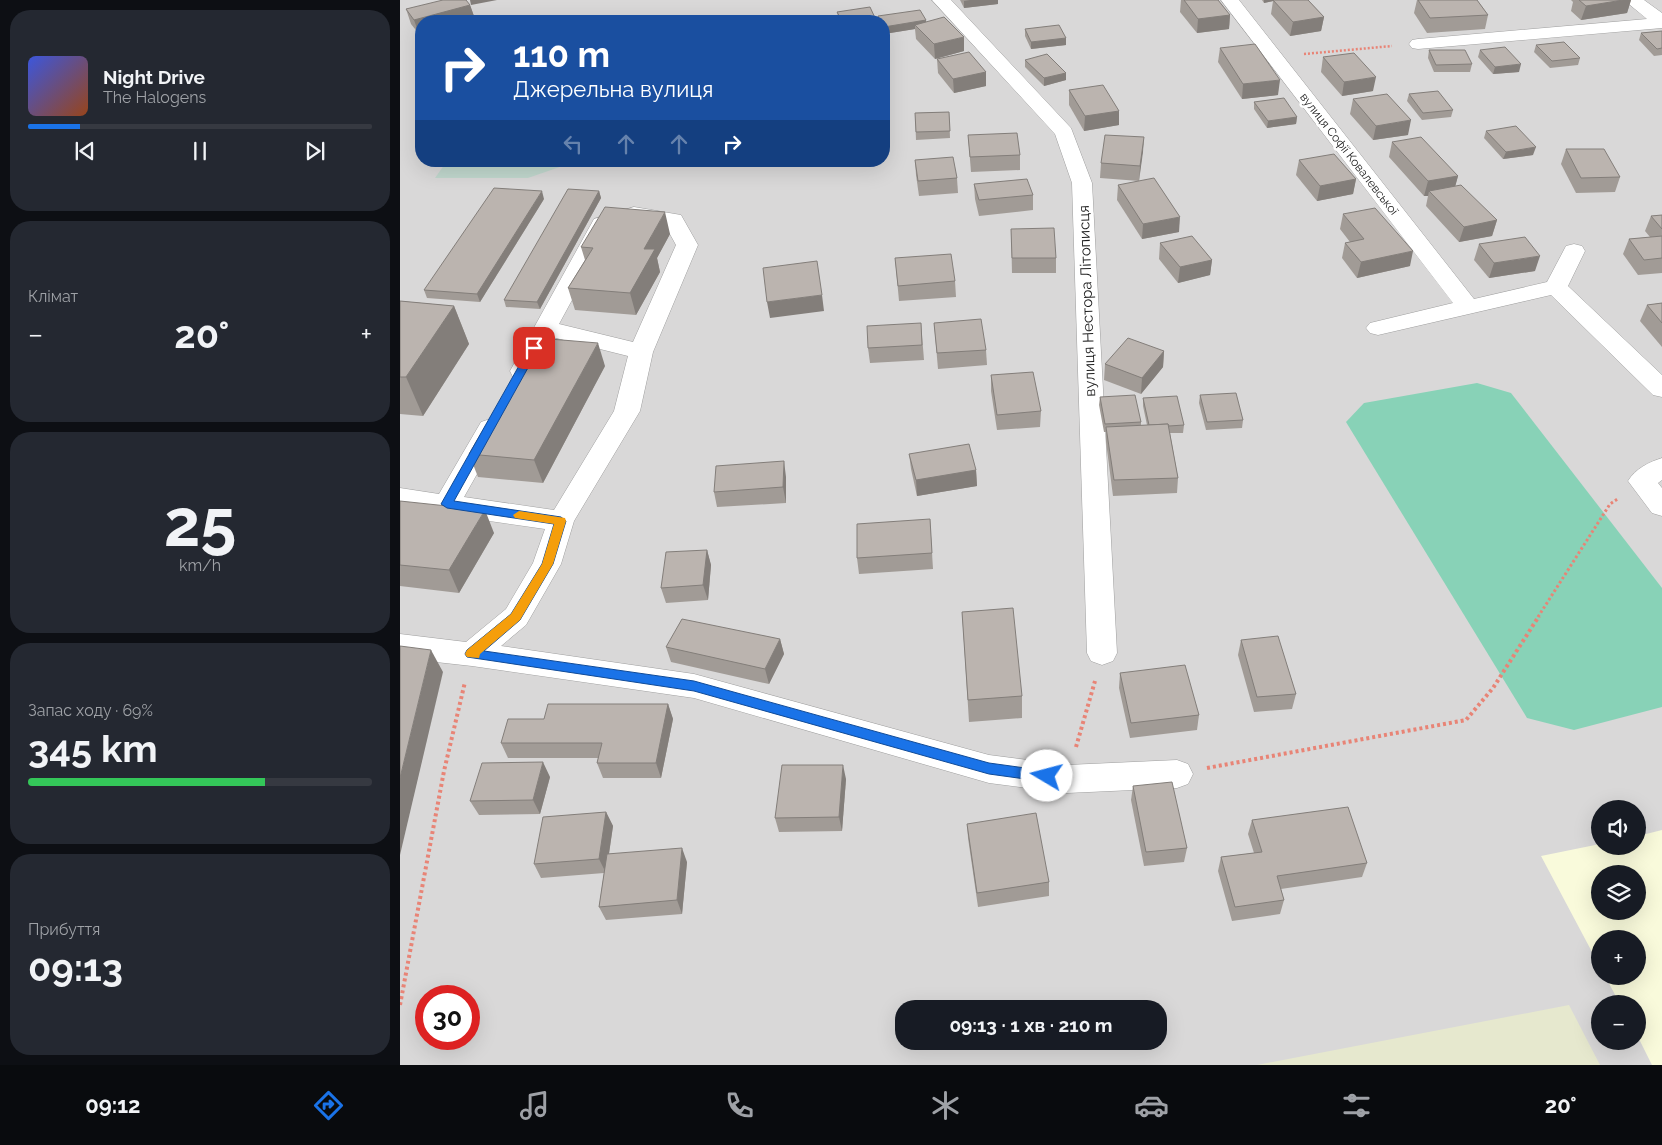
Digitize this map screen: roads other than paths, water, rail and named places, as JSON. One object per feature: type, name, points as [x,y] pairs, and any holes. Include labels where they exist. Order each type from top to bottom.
[{"type":"street","name":"вулиця Нестора Літописця","points":[[941,0],[1064,132],[1082,183],[1102,654]]},
{"type":"street","name":"вулиця Софії Ковалевської","points":[[1230,0],[1468,307]]},
{"type":"street","points":[[1632,0],[1662,22]]},
{"type":"street","points":[[1418,44],[1662,22]]},
{"type":"street","points":[[447,504],[602,224],[634,213],[674,220],[687,245],[641,352],[627,411],[561,521],[548,564],[516,617],[472,654]]},
{"type":"street","points":[[1556,287],[1574,251]]},
{"type":"street","points":[[1378,328],[1556,287]]},
{"type":"street","points":[[1556,287],[1662,389]]},
{"type":"street","points":[[546,328],[641,352]]},
{"type":"street","points":[[1652,474],[1662,506]]},
{"type":"street","points":[[400,498],[561,521]]},
{"type":"street","points":[[400,646],[472,654],[694,686],[989,769],[1067,779],[1177,774]]}]
